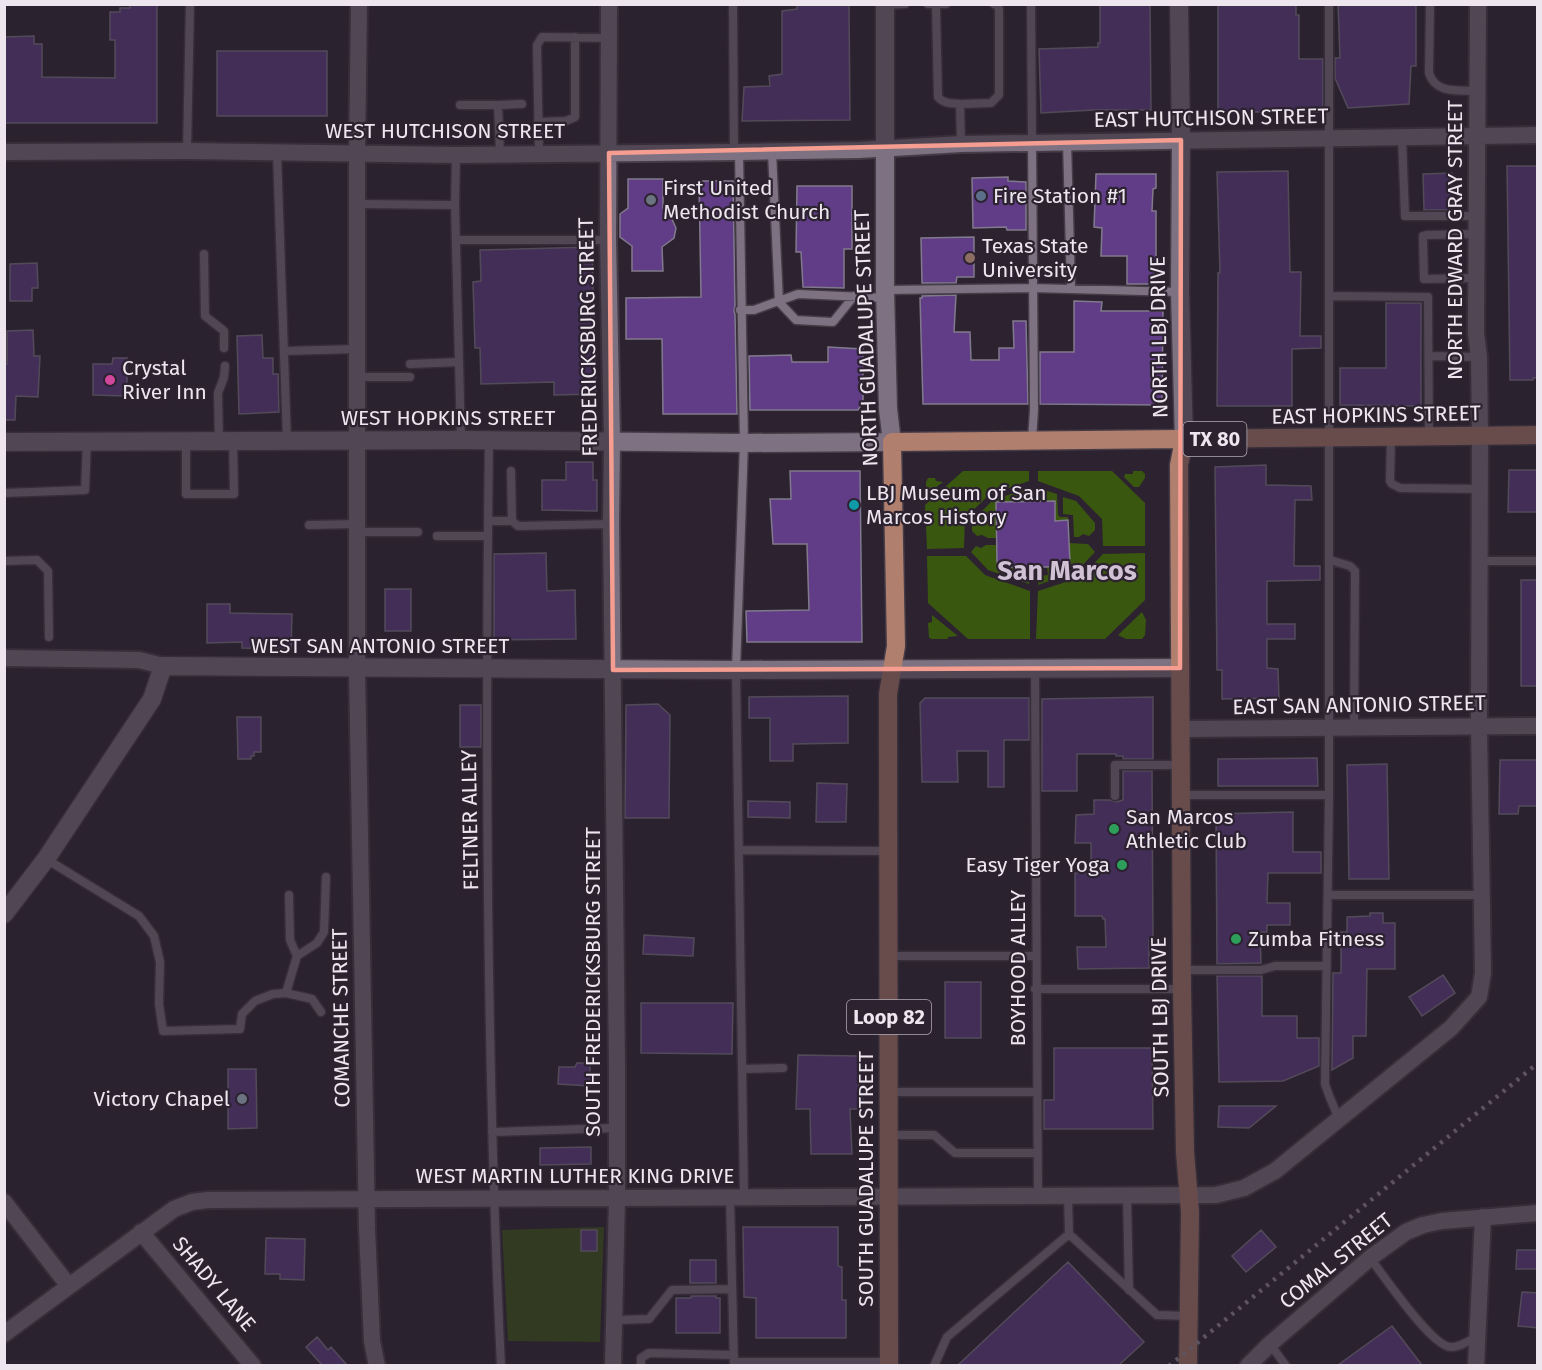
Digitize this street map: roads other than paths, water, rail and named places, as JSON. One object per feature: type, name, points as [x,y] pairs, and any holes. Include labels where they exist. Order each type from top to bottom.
[{"type":"main road","name":"NORTH LBJ DRIVE","points":[[1179,4],[1180,292],[1184,440],[1179,465],[1180,668]]},
{"type":"main road","name":"NORTH GUADALUPE STREET","points":[[885,5],[885,294],[888,409],[892,442],[896,646],[892,670]]},
{"type":"main road","name":"EAST HOPKINS STREET","points":[[892,442],[1538,435]]},
{"type":"main road","name":"WEST HOPKINS STREET","points":[[4,442],[612,440],[744,443],[892,442]]},
{"type":"main road","points":[[4,914],[46,859],[152,699],[163,666]]},
{"type":"main road","name":"WEST SAN ANTONIO STREET","points":[[163,666],[357,669],[892,670]]},
{"type":"main road","points":[[892,670],[1180,668]]},
{"type":"main road","name":"SOUTH LBJ DRIVE","points":[[1180,668],[1182,989],[1185,1152],[1189,1196],[1188,1365]]},
{"type":"main road","name":"SOUTH GUADALUPE STREET","points":[[889,1364],[888,694],[892,670]]},
{"type":"street","name":"COMANCHE STREET","points":[[359,4],[357,669],[366,1199],[372,1341],[377,1365]]},
{"type":"street","name":"FREDERICKSBURG STREET","points":[[609,4],[608,240],[613,670]]},
{"type":"street","name":"NORTH EDWARD GRAY STREET","points":[[1340,1119],[1451,1028],[1479,998],[1483,973],[1479,726],[1480,435],[1479,357],[1476,333],[1478,4]]},
{"type":"street","name":"EAST HUTCHISON STREET","points":[[885,148],[962,144],[1538,135]]},
{"type":"street","name":"WEST HUTCHISON STREET","points":[[4,152],[187,151],[456,155],[772,152],[885,148]]},
{"type":"street","points":[[4,658],[139,660],[163,666]]},
{"type":"street","name":"SOUTH FREDERICKSBURG STREET","points":[[613,670],[617,1044],[616,1320],[613,1365]]},
{"type":"street","name":"EAST SAN ANTONIO STREET","points":[[1181,729],[1538,726]]},
{"type":"street","name":"WEST MARTIN LUTHER KING DRIVE","points":[[4,1334],[141,1232],[174,1209],[192,1202],[494,1198],[1216,1195],[1244,1188],[1275,1171],[1340,1119]]},
{"type":"street","points":[[4,1202],[68,1285]]},
{"type":"street","name":"COMAL STREET","points":[[1248,1365],[1370,1258],[1406,1232],[1442,1221],[1538,1213]]},
{"type":"street","points":[[1476,1365],[1483,1217]]},
{"type":"street","name":"SHADY LANE","points":[[141,1232],[253,1365]]},
{"type":"lane","points":[[187,151],[190,4]]},
{"type":"lane","points":[[733,4],[744,443],[736,670],[742,1069],[732,1289],[734,1360]]},
{"type":"lane","points":[[885,5],[905,4]]},
{"type":"lane","points":[[928,4],[946,4]]},
{"type":"lane","points":[[936,5],[938,97],[948,103],[960,104],[991,103],[999,95],[999,10],[998,6],[993,4]]},
{"type":"lane","points":[[1031,4],[1034,410],[1032,439]]},
{"type":"lane","points":[[1329,4],[1330,560],[1325,1084],[1329,1098],[1340,1119]]},
{"type":"lane","points":[[1430,4],[1429,73],[1431,80],[1442,89],[1476,91]]},
{"type":"lane","points":[[539,153],[537,45],[542,37],[610,38]]},
{"type":"lane","points":[[538,122],[566,121],[574,117],[575,37]]},
{"type":"lane","points":[[460,105],[522,104]]},
{"type":"lane","points":[[960,104],[962,144]]},
{"type":"lane","points":[[498,105],[500,154]]},
{"type":"lane","points":[[1402,137],[1405,216],[1476,216]]},
{"type":"lane","points":[[1067,142],[1071,288]]},
{"type":"lane","points":[[772,152],[779,302],[796,320],[833,322],[854,296]]},
{"type":"lane","points":[[276,153],[287,440]]},
{"type":"lane","points":[[456,155],[460,440]]},
{"type":"lane","points":[[357,204],[455,205]]},
{"type":"lane","points":[[1476,234],[1427,235],[1422,239],[1424,279],[1476,278]]},
{"type":"lane","points":[[457,240],[608,240]]},
{"type":"lane","points":[[204,254],[205,316],[224,331],[224,348]]},
{"type":"lane","points":[[740,310],[754,310],[798,294],[854,296],[1032,288],[1180,292]]},
{"type":"lane","points":[[1330,296],[1428,297],[1429,437]]},
{"type":"lane","points":[[284,351],[357,349]]},
{"type":"lane","points":[[1429,356],[1479,357]]},
{"type":"lane","points":[[410,364],[459,362]]},
{"type":"lane","points":[[186,441],[186,494],[234,494],[218,393],[225,366]]},
{"type":"lane","points":[[357,376],[410,377]]},
{"type":"lane","points":[[1391,438],[1390,481],[1395,486],[1400,488],[1480,489]]},
{"type":"lane","name":"FELTNER ALLEY","points":[[489,440],[486,669],[492,1132],[501,1365]]},
{"type":"lane","points":[[4,493],[85,490],[87,441]]},
{"type":"lane","points":[[512,471],[512,521]]},
{"type":"lane","points":[[488,521],[512,521],[518,526],[611,524]]},
{"type":"lane","points":[[309,525],[418,532]]},
{"type":"lane","points":[[437,536],[488,536]]},
{"type":"lane","points":[[1330,560],[1350,566],[1354,571],[1354,728]]},
{"type":"lane","points":[[4,561],[37,561],[48,571],[49,637]]},
{"type":"lane","points":[[1480,561],[1538,561]]},
{"type":"lane","name":"BOYHOOD ALLEY","points":[[1035,669],[1035,989],[1038,1195]]},
{"type":"lane","points":[[1115,796],[1115,765],[1181,765]]},
{"type":"lane","points":[[1181,795],[1329,795]]},
{"type":"lane","points":[[739,850],[889,851]]},
{"type":"lane","points":[[46,859],[139,916],[154,936],[160,962],[159,1004],[163,1031],[240,1029],[242,1014],[255,1001],[273,994],[286,993],[312,999],[321,1012]]},
{"type":"lane","points":[[297,956],[317,943],[324,932],[326,877]]},
{"type":"lane","points":[[286,993],[297,956],[290,940],[289,895]]},
{"type":"lane","points":[[1328,895],[1481,895]]},
{"type":"lane","points":[[888,956],[1035,956]]},
{"type":"lane","points":[[1182,970],[1261,970],[1275,966],[1326,966]]},
{"type":"lane","points":[[1035,989],[1182,989]]},
{"type":"lane","points":[[742,1069],[783,1068]]},
{"type":"lane","points":[[889,1092],[1036,1092]]},
{"type":"lane","points":[[492,1132],[616,1128]]},
{"type":"lane","points":[[889,1135],[934,1135],[955,1153],[1036,1153]]},
{"type":"lane","points":[[1068,1196],[1069,1234],[1157,1315],[1188,1316]]},
{"type":"lane","points":[[1127,1196],[1129,1290]]},
{"type":"lane","points":[[933,1365],[947,1337],[1069,1234]]},
{"type":"lane","points":[[1370,1258],[1429,1334],[1442,1345],[1453,1348],[1478,1337]]},
{"type":"lane","points":[[616,1320],[649,1319],[672,1290],[732,1289]]},
{"type":"lane","points":[[1270,1344],[1286,1365]]},
{"type":"lane","points":[[641,1365],[641,1359],[649,1353],[734,1360],[889,1364]]},
{"type":"railway","points":[[1169,1366],[1538,1063]]},
{"type":"place","name":"Fire Station #1","points":[[981,196]]},
{"type":"place","name":"First United Methodist Church","points":[[651,200]]},
{"type":"place","name":"Texas State University","points":[[970,258]]},
{"type":"place","name":"Crystal River Inn","points":[[110,380]]},
{"type":"place","name":"LBJ Museum of San Marcos History","points":[[854,505]]},
{"type":"place","name":"San Marcos Athletic Club","points":[[1114,829]]},
{"type":"place","name":"Easy Tiger Yoga","points":[[1122,865]]},
{"type":"place","name":"Zumba Fitness","points":[[1236,939]]},
{"type":"place","name":"Victory Chapel","points":[[242,1099]]},
{"type":"district","name":"San Marcos","points":[[1067,571]]}]
